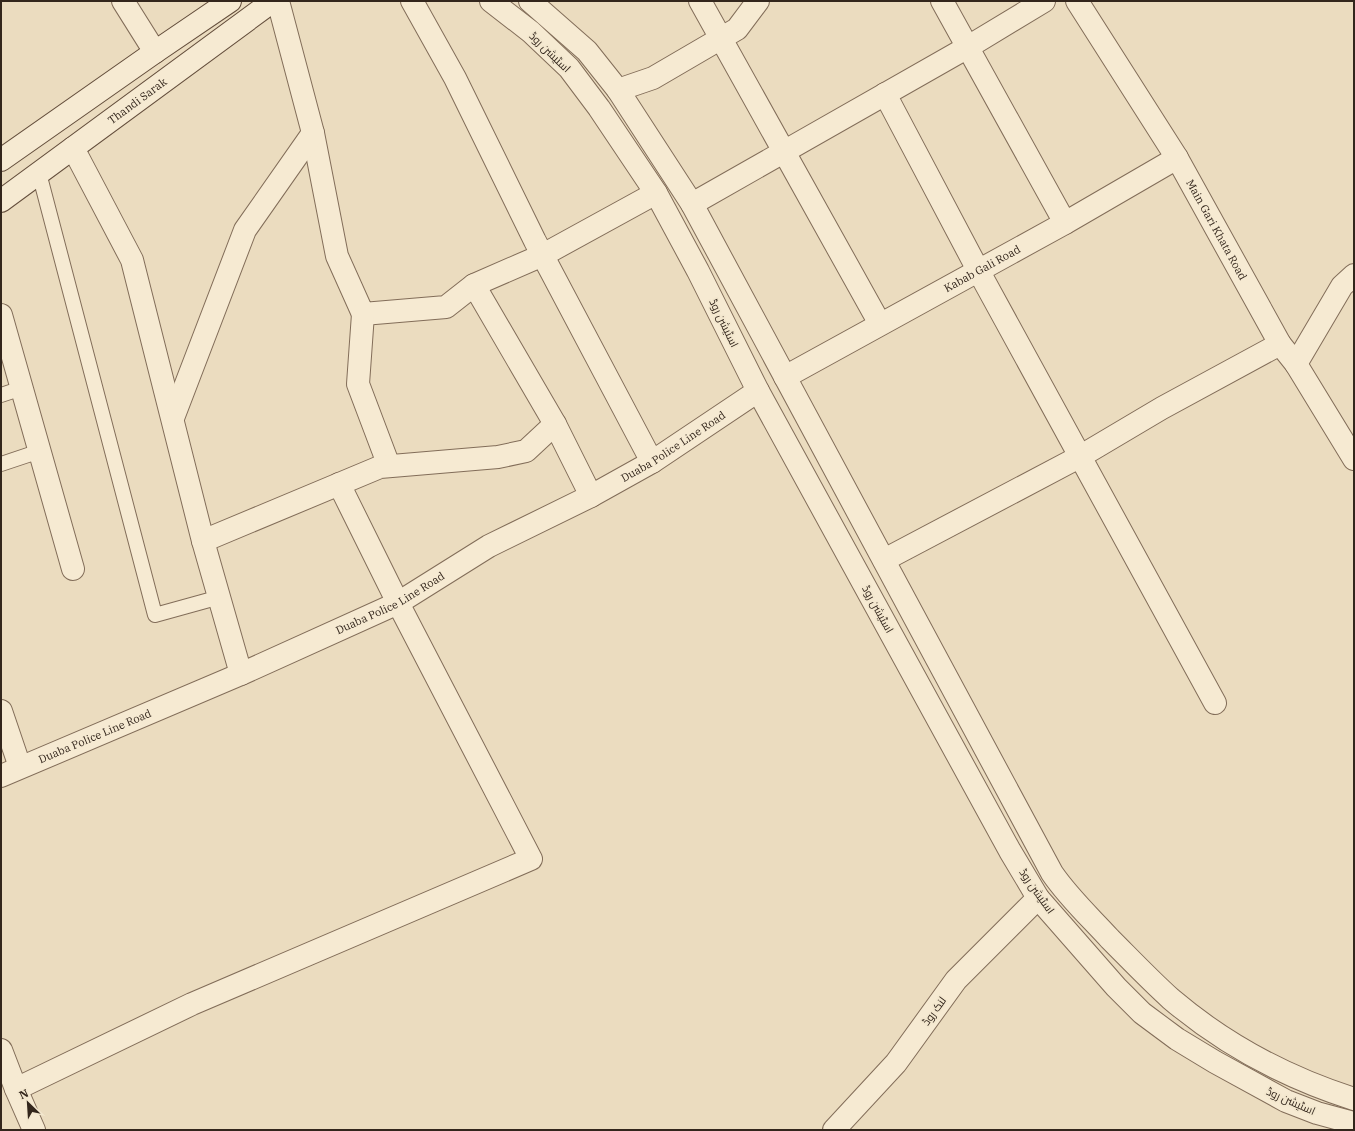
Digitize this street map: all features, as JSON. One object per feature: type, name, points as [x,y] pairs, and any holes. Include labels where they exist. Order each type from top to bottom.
[{"type":"street","points":[[123,1],[155,52]]},
{"type":"street","points":[[1,160],[230,1]]},
{"type":"street","name":"Thandi Sarak","points":[[1,201],[273,1]]},
{"type":"street","points":[[278,1],[313,133],[337,256],[363,314],[358,384],[389,466]]},
{"type":"street","points":[[412,1],[455,78],[543,255],[652,462]]},
{"type":"street","name":"اسٹیشن روڈ","points":[[490,1],[531,32],[569,68],[599,108],[656,193],[698,271],[758,391],[1010,851],[1038,898],[1116,987],[1142,1013],[1156,1024],[1215,1062],[1286,1101],[1317,1113],[1354,1123]]},
{"type":"street","name":"اسٹیشن روڈ","points":[[530,1],[587,51],[618,90],[692,204],[1052,873],[1077,905],[1166,993],[1198,1020],[1285,1072],[1354,1099]]},
{"type":"street","points":[[700,1],[880,324]]},
{"type":"street","points":[[618,90],[653,78],[737,29],[758,1]]},
{"type":"street","points":[[942,1],[1065,223]]},
{"type":"street","points":[[692,204],[968,47],[1044,1]]},
{"type":"street","name":"Main Gari Khata Road","points":[[1077,1],[1177,158],[1280,344],[1296,364],[1354,459]]},
{"type":"street","points":[[885,94],[978,270],[1215,703]]},
{"type":"street","points":[[173,418],[245,230],[313,133]]},
{"type":"street","points":[[73,148],[132,260],[203,541],[241,674]]},
{"type":"street","name":"Kabab Gali Road","points":[[785,377],[1065,223],[1177,158]]},
{"type":"street","points":[[363,314],[446,307],[474,285],[543,255],[656,193]]},
{"type":"street","points":[[1296,364],[1342,286],[1354,275]]},
{"type":"street","points":[[474,285],[555,424],[592,496]]},
{"type":"street","points":[[1,315],[73,569]]},
{"type":"street","points":[[884,560],[1081,456],[1162,408],[1280,344]]},
{"type":"street","name":"Duaba Police Line Road","points":[[1,776],[241,674],[398,603],[489,546],[592,496],[652,462],[758,391]]},
{"type":"street","points":[[203,541],[380,467],[498,457],[526,451],[555,424]]},
{"type":"street","points":[[16,1089],[192,1004],[531,859],[398,603],[340,484]]},
{"type":"street","points":[[1,711],[20,767]]},
{"type":"street","name":"لنک روڈ","points":[[834,1130],[896,1063],[956,980],[1038,898]]},
{"type":"street","points":[[1,1050],[34,1130]]},
{"type":"lane","points":[[39,173],[155,615],[220,597]]},
{"type":"lane","points":[[1,395],[22,388]]},
{"type":"lane","points":[[1,464],[40,451]]}]
